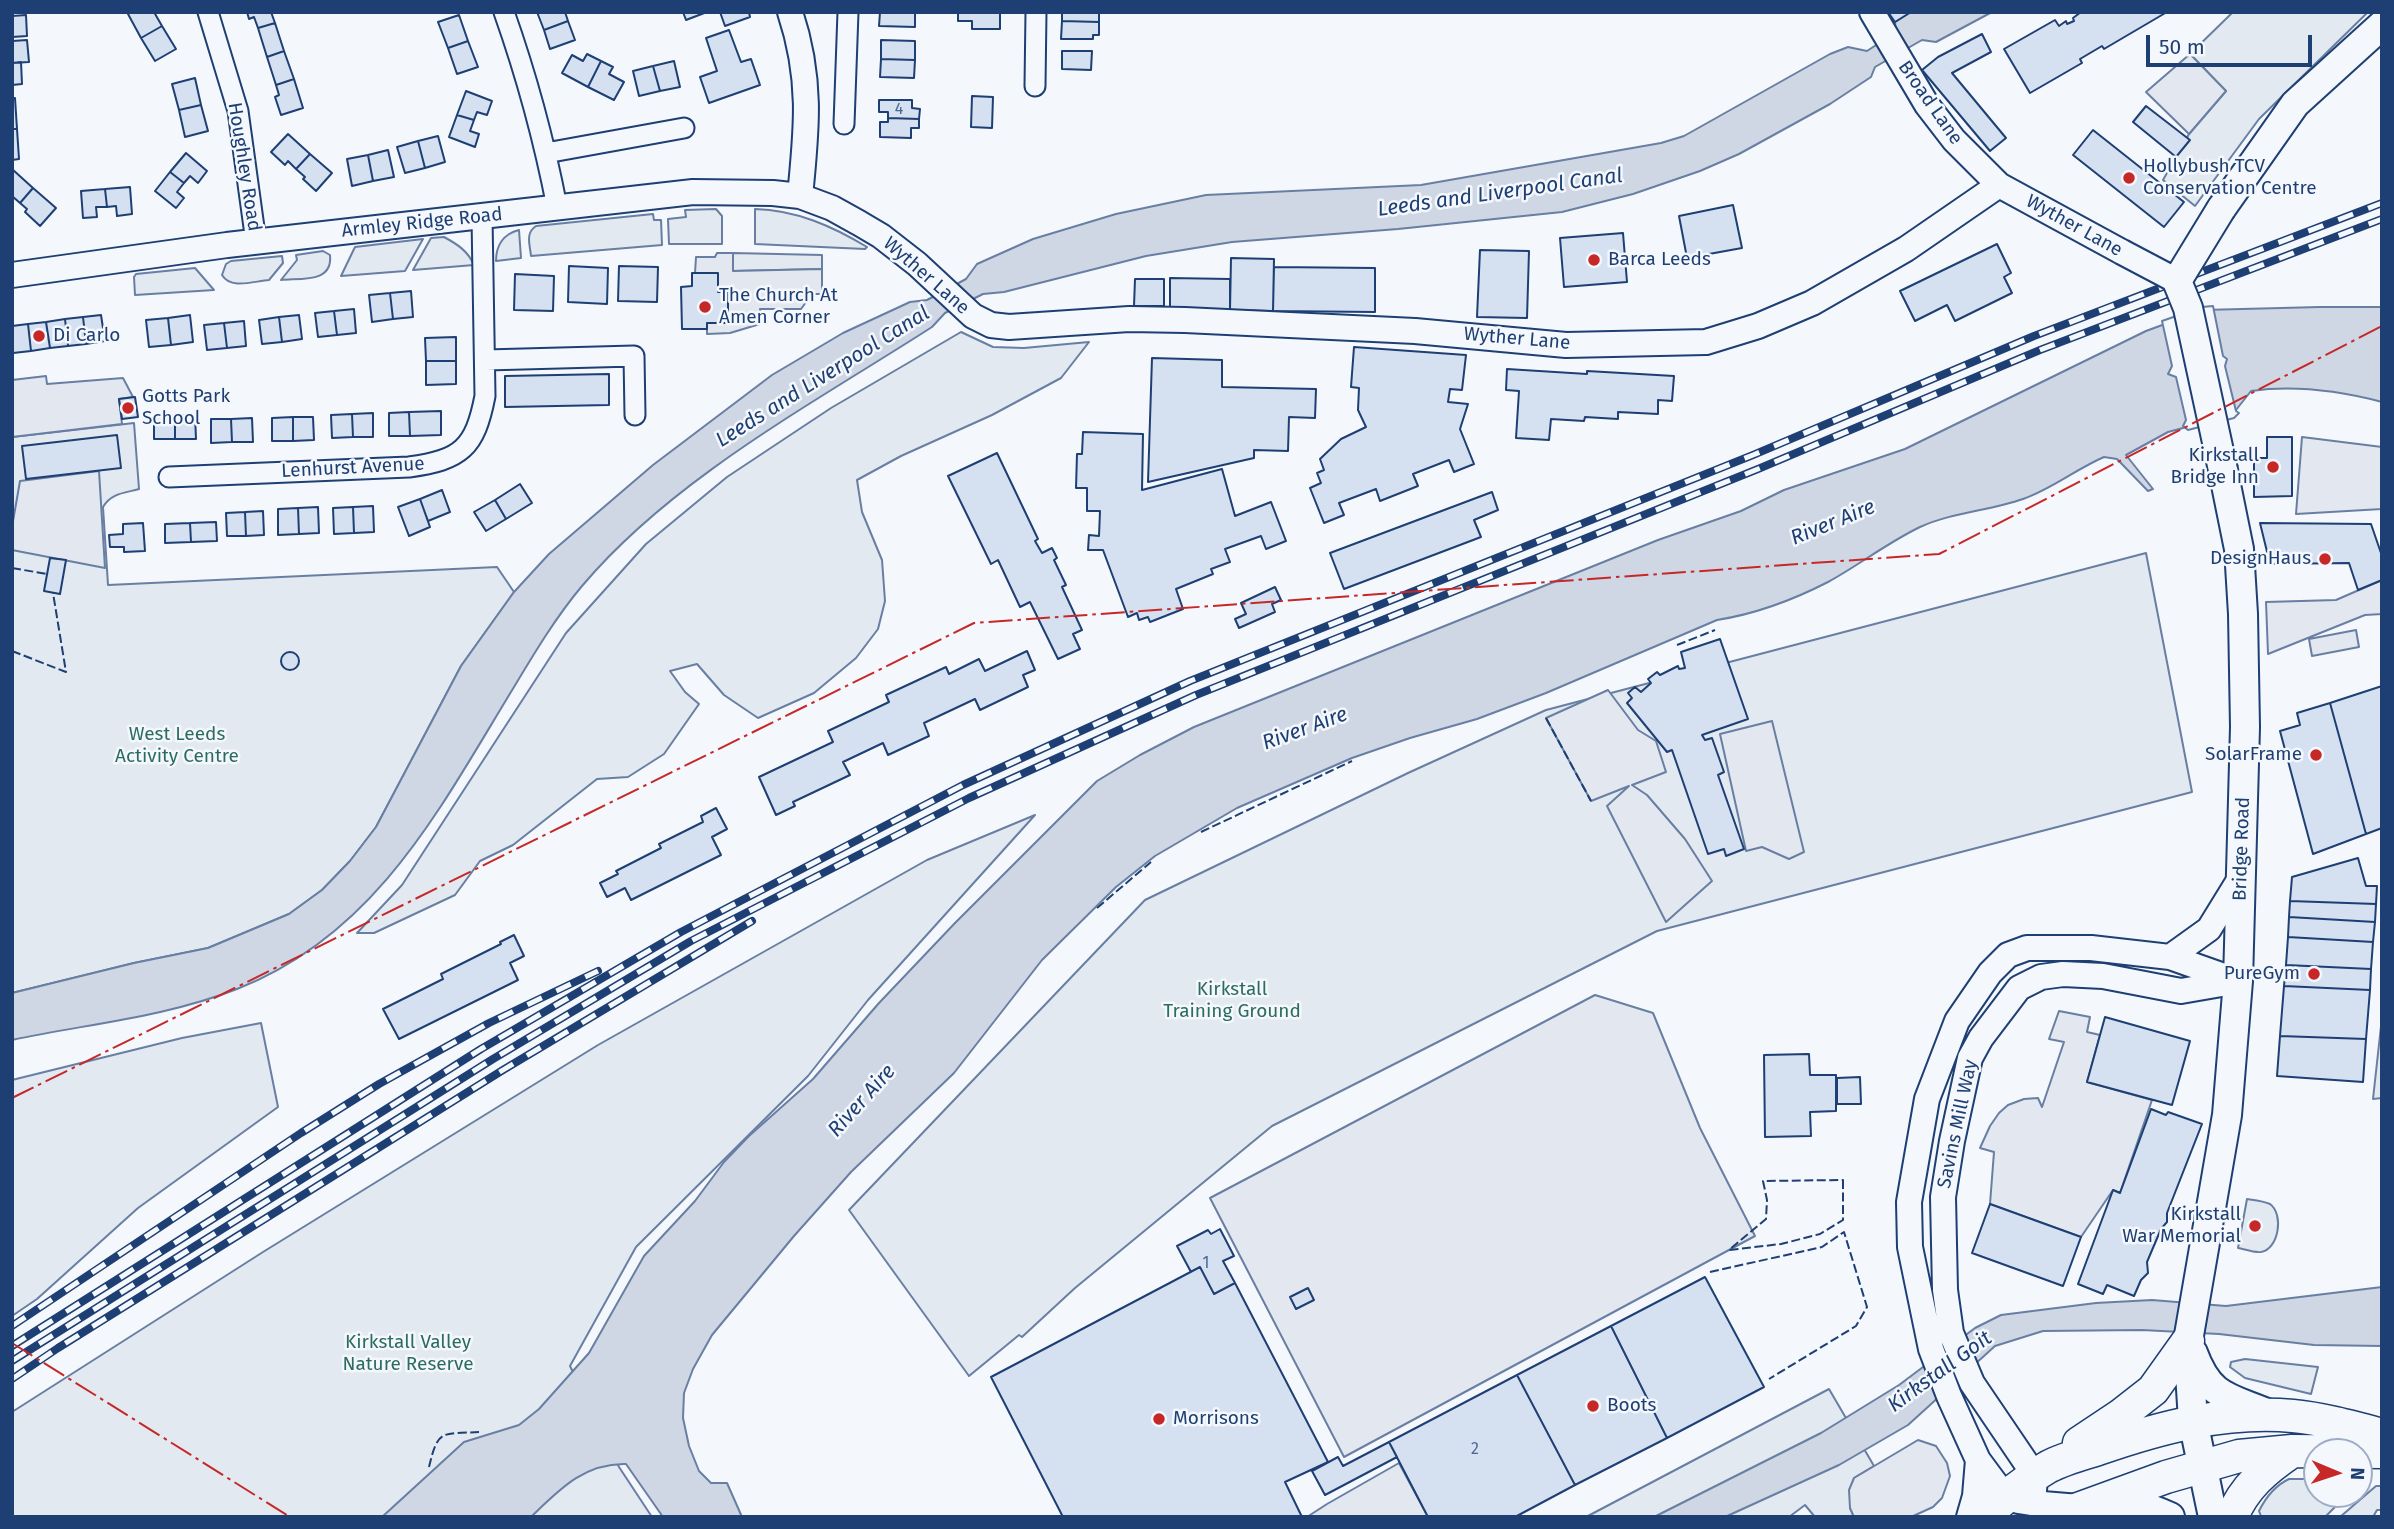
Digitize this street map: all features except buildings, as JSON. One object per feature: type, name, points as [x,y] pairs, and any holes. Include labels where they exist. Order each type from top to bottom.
[{"type":"main road","points":[[2177,281],[2221,209],[2295,104],[2382,25]]},
{"type":"main road","name":"Bridge Road","points":[[2177,281],[2188,308],[2239,549],[2243,614],[2245,727],[2238,981],[2227,1115],[2188,1341],[2186,1422],[2203,1465],[2213,1517]]},
{"type":"main road","points":[[2188,1341],[2199,1368],[2212,1388],[2228,1398],[2272,1416]]},
{"type":"main road","points":[[2040,1494],[2075,1445],[2153,1390],[2188,1341]]},
{"type":"main road","points":[[2040,1494],[2125,1439],[2186,1422],[2272,1416],[2329,1421],[2382,1435]]},
{"type":"main road","points":[[2040,1494],[2239,1457],[2292,1451],[2382,1452]]},
{"type":"main road","points":[[2232,1517],[2243,1494],[2265,1470],[2292,1451]]},
{"type":"main road","points":[[2040,1494],[2121,1502],[2152,1509],[2170,1517]]},
{"type":"street","name":"Houghley Road","points":[[208,12],[238,111],[256,242]]},
{"type":"street","points":[[504,12],[525,71],[557,207]]},
{"type":"street","points":[[790,12],[807,87],[800,196]]},
{"type":"street","points":[[844,124],[848,12]]},
{"type":"street","points":[[1035,86],[1036,12]]},
{"type":"street","name":"Broad Lane","points":[[1874,15],[1907,73],[1954,140],[1999,185]]},
{"type":"street","points":[[546,153],[684,128]]},
{"type":"street","name":"Wyther Lane","points":[[832,208],[881,236],[917,264],[973,316],[991,326],[1009,327],[1129,319],[1185,320],[1415,331],[1566,345],[1706,342],[1758,326],[1812,303],[1906,249],[1999,185],[2177,281]]},
{"type":"street","name":"Armley Ridge Road","points":[[12,275],[256,242],[693,192],[800,196],[832,208]]},
{"type":"street","name":"Lenhurst Avenue","points":[[169,477],[409,467],[438,463],[465,449],[480,425],[485,396],[482,217]]},
{"type":"street","points":[[486,360],[634,356],[635,415]]},
{"type":"street","points":[[2170,957],[2209,929],[2241,877]]},
{"type":"street","name":"Savins Mill Way","points":[[1969,1517],[1975,1496],[1978,1460],[1931,1349],[1910,1247],[1909,1202],[1927,1099],[1957,1021],[1990,973],[2008,955],[2028,947],[2091,948],[2170,957],[2238,981]]},
{"type":"street","name":"Savins Mill Way","points":[[2040,1494],[1972,1383],[1951,1333],[1945,1290],[1942,1197],[1951,1141],[1970,1058],[1981,1038],[2019,988],[2041,977],[2063,974],[2104,976],[2181,990],[2238,981]]},
{"type":"street","points":[[1957,1021],[1981,1038]]},
{"type":"street","points":[[1978,1460],[1998,1487],[2040,1494]]},
{"type":"green space","points":[[2233,12],[2368,12],[2259,119],[2195,206],[2163,180],[2189,134],[2226,91],[2190,54]]},
{"type":"green space","points":[[716,209],[722,216],[722,244],[669,244],[668,219],[686,217],[685,210]]},
{"type":"green space","points":[[755,209],[785,212],[813,220],[867,247],[755,244]]},
{"type":"green space","points":[[653,214],[654,220],[661,220],[662,245],[531,256],[529,236],[536,226]]},
{"type":"green space","points":[[519,230],[521,258],[496,261],[497,250],[502,241]]},
{"type":"green space","points":[[444,237],[462,248],[474,265],[413,270],[431,238]]},
{"type":"green space","points":[[423,239],[405,271],[341,276],[355,247]]},
{"type":"green space","points":[[323,251],[330,255],[330,264],[321,275],[307,279],[281,280],[297,260],[296,255]]},
{"type":"green space","points":[[733,253],[822,255],[822,269],[733,271]]},
{"type":"green space","points":[[282,256],[283,263],[269,280],[237,283],[226,280],[222,275],[226,264],[231,261]]},
{"type":"green space","points":[[195,268],[214,290],[135,295],[136,274]]},
{"type":"green space","points":[[961,332],[993,347],[1024,348],[1089,342],[1061,378],[992,415],[901,456],[857,480],[862,512],[882,560],[885,601],[878,629],[856,658],[814,693],[758,718],[724,695],[697,664],[670,671],[685,692],[699,704],[664,754],[628,777],[597,779],[513,845],[480,861],[455,895],[374,933],[357,933],[402,885],[566,633],[646,544],[727,477],[831,408]]},
{"type":"green space","name":"West Leeds Activity Centre","points":[[134,423],[139,489],[114,496],[103,507],[108,585],[497,567],[514,592],[461,666],[376,827],[350,861],[322,890],[289,914],[208,948],[12,993],[12,437]]},
{"type":"green space","name":"Kirkstall Training Ground","points":[[2146,553],[2192,792],[1657,931],[1272,1126],[1075,1288],[1022,1337],[1019,1335],[969,1376],[849,1210],[1145,900],[1408,773],[1546,710]]},
{"type":"green space","name":"Kirkstall Valley Nature Reserve","points":[[1035,815],[868,1000],[808,1076],[636,1247],[570,1366],[619,1467],[652,1517],[12,1517],[12,1412],[263,1252],[598,1045],[927,860]]},
{"type":"green space","points":[[261,1023],[278,1107],[138,1208],[37,1299],[12,1316],[12,1080],[182,1038]]},
{"type":"green space","points":[[2247,1199],[2270,1204],[2277,1215],[2278,1231],[2272,1245],[2261,1252],[2238,1248]]},
{"type":"green space","points":[[2245,1359],[2318,1367],[2311,1394],[2245,1378],[2230,1367],[2231,1362]]},
{"type":"green space","points":[[1829,1389],[1874,1466],[1854,1478],[1850,1508],[1854,1517],[1815,1517],[1805,1505],[1789,1517],[1586,1517]]},
{"type":"green space","points":[[2289,1479],[2303,1479],[2303,1508],[2334,1508],[2325,1517],[2261,1516],[2259,1511],[2268,1496]]},
{"type":"green space","points":[[2382,1486],[2382,1510],[2377,1510],[2373,1517],[2340,1517],[2350,1508],[2373,1508],[2373,1489]]},
{"type":"shaded area","points":[[2190,54],[2226,91],[2189,134],[2146,92]]},
{"type":"shaded area","points":[[717,253],[733,253],[733,271],[822,269],[822,294],[812,294],[801,309],[760,309],[760,324],[730,333],[707,334],[707,323],[728,323],[728,292],[718,292],[717,273],[695,273],[696,257],[715,257]]},
{"type":"shaded area","points":[[46,376],[47,384],[123,378],[133,397],[119,399],[122,424],[12,437],[12,380]]},
{"type":"shaded area","points":[[2302,437],[2382,447],[2382,509],[2296,514]]},
{"type":"shaded area","points":[[99,471],[105,568],[12,550],[12,527],[20,481]]},
{"type":"shaded area","points":[[2382,580],[2382,614],[2365,615],[2268,654],[2266,602],[2336,600]]},
{"type":"shaded area","points":[[2356,630],[2359,647],[2312,656],[2309,639]]},
{"type":"shaded area","points":[[1608,690],[1638,730],[1656,741],[1666,772],[1632,785],[1647,795],[1685,839],[1712,881],[1666,922],[1607,806],[1629,786],[1591,801],[1546,718]]},
{"type":"shaded area","points":[[1772,721],[1804,852],[1789,859],[1762,847],[1746,851],[1720,734]]},
{"type":"shaded area","points":[[1595,995],[1653,1013],[1700,1128],[1755,1236],[1344,1457],[1210,1198]]},
{"type":"shaded area","points":[[2059,1011],[2090,1017],[2087,1032],[2100,1035],[2087,1082],[2152,1100],[2120,1193],[2113,1190],[2081,1237],[1990,1204],[1994,1152],[1980,1148],[1990,1126],[2008,1105],[2024,1099],[2038,1098],[2042,1107],[2064,1042],[2049,1039]]},
{"type":"shaded area","points":[[2382,1017],[2382,1098],[2373,1099]]},
{"type":"shaded area","points":[[1918,1440],[1936,1446],[1947,1463],[1950,1476],[1942,1498],[1933,1507],[1911,1517],[1854,1517],[1850,1508],[1849,1490],[1854,1478]]},
{"type":"shaded area","points":[[1399,1463],[1428,1517],[1307,1517],[1327,1504]]},
{"type":"water","name":"Leeds and Liverpool Canal","points":[[1911,12],[1992,12],[1936,42],[1922,40],[1875,67],[1871,77],[1830,104],[1739,154],[1700,171],[1633,194],[1562,212],[1232,242],[1146,256],[1004,292],[983,294],[945,313],[932,327],[793,414],[702,477],[618,547],[582,586],[555,622],[459,778],[400,863],[367,901],[329,936],[286,965],[210,999],[154,1013],[12,1040],[12,993],[208,948],[289,914],[322,890],[350,861],[376,827],[461,666],[514,592],[549,554],[653,465],[772,375],[843,333],[910,302],[927,300],[966,279],[977,264],[1033,239],[1116,214],[1206,195],[1421,185],[1661,143],[1684,136],[1830,54],[1848,47],[1867,51],[1896,32],[1895,22]]},
{"type":"water","name":"River Aire","points":[[2382,307],[2382,402],[2317,390],[2251,391],[2232,415],[2168,432],[2126,455],[2153,489],[2148,491],[2117,459],[2104,457],[2023,499],[1945,518],[1920,527],[1828,582],[1788,600],[1717,620],[1546,693],[1477,719],[1352,758],[1237,808],[1155,856],[1116,887],[1042,960],[954,1073],[851,1172],[712,1335],[693,1369],[684,1393],[683,1418],[689,1446],[699,1471],[711,1483],[727,1483],[742,1517],[663,1517],[626,1464],[597,1468],[585,1473],[562,1488],[531,1517],[382,1517],[464,1442],[519,1425],[539,1409],[589,1353],[644,1256],[695,1201],[724,1162],[813,1079],[879,1003],[955,923],[1097,781],[1194,727],[1658,540],[1741,511],[1784,490],[1905,449],[2146,331],[2203,310]]},
{"type":"water","name":"Kirkstall Goit","points":[[2382,1287],[2382,1346],[2314,1345],[2219,1334],[2142,1330],[2043,1331],[1995,1346],[1908,1425],[1839,1465],[1725,1517],[1654,1517],[1821,1433],[1899,1385],[1975,1328],[2001,1315],[2096,1303],[2152,1300],[2226,1306]]},
{"type":"pier","points":[[2213,306],[2223,356],[2227,359],[2225,366],[2236,411],[2239,413],[2234,418],[2188,430],[2183,426],[2186,420],[2176,377],[2168,374],[2172,366],[2162,321],[2202,307]]},
{"type":"railway","points":[[12,1346],[481,1049],[681,932],[963,785],[1190,681],[1753,455],[2034,336],[2382,203]]},
{"type":"railway","points":[[12,1361],[493,1059],[691,941],[969,798],[1196,695],[1758,469],[2040,350],[2382,219]]},
{"type":"railway","points":[[12,1379],[503,1070],[752,921]]},
{"type":"railway","points":[[12,1326],[379,1084],[489,1023],[598,971]]},
{"type":"fence","points":[[12,568],[47,574]]},
{"type":"fence","points":[[12,651],[66,672],[53,593]]},
{"type":"fence","points":[[1677,645],[1715,630]]},
{"type":"fence","points":[[1546,718],[1591,801]]},
{"type":"fence","points":[[1201,832],[1352,761]]},
{"type":"fence","points":[[1097,908],[1151,862]]},
{"type":"fence","points":[[1843,1180],[1843,1220],[1820,1234],[1781,1244],[1729,1250],[1766,1219],[1767,1200],[1763,1181],[1843,1180]]},
{"type":"fence","points":[[1710,1272],[1822,1247],[1844,1232],[1867,1307],[1856,1326],[1769,1379]]},
{"type":"fence","points":[[429,1467],[435,1446],[443,1436],[479,1432]]},
{"type":"power","points":[[12,1098],[974,623],[1939,554],[2382,326]]},
{"type":"power","points":[[12,1343],[290,1517]]},
{"type":"place","name":"Hollybush TCV Conservation Centre","points":[[2129,178]]},
{"type":"place","name":"Barca Leeds","points":[[1594,260]]},
{"type":"place","name":"The Church At Amen Corner","points":[[705,307]]},
{"type":"place","name":"Di Carlo","points":[[39,336]]},
{"type":"place","name":"Gotts Park School","points":[[128,408]]},
{"type":"place","name":"Kirkstall Bridge Inn","points":[[2273,467]]},
{"type":"place","name":"DesignHaus","points":[[2325,559]]},
{"type":"place","name":"SolarFrame","points":[[2316,755]]},
{"type":"place","name":"PureGym","points":[[2314,974]]},
{"type":"place","name":"Kirkstall War Memorial","points":[[2255,1226]]},
{"type":"place","name":"Boots","points":[[1593,1406]]},
{"type":"place","name":"Morrisons","points":[[1159,1419]]}]
